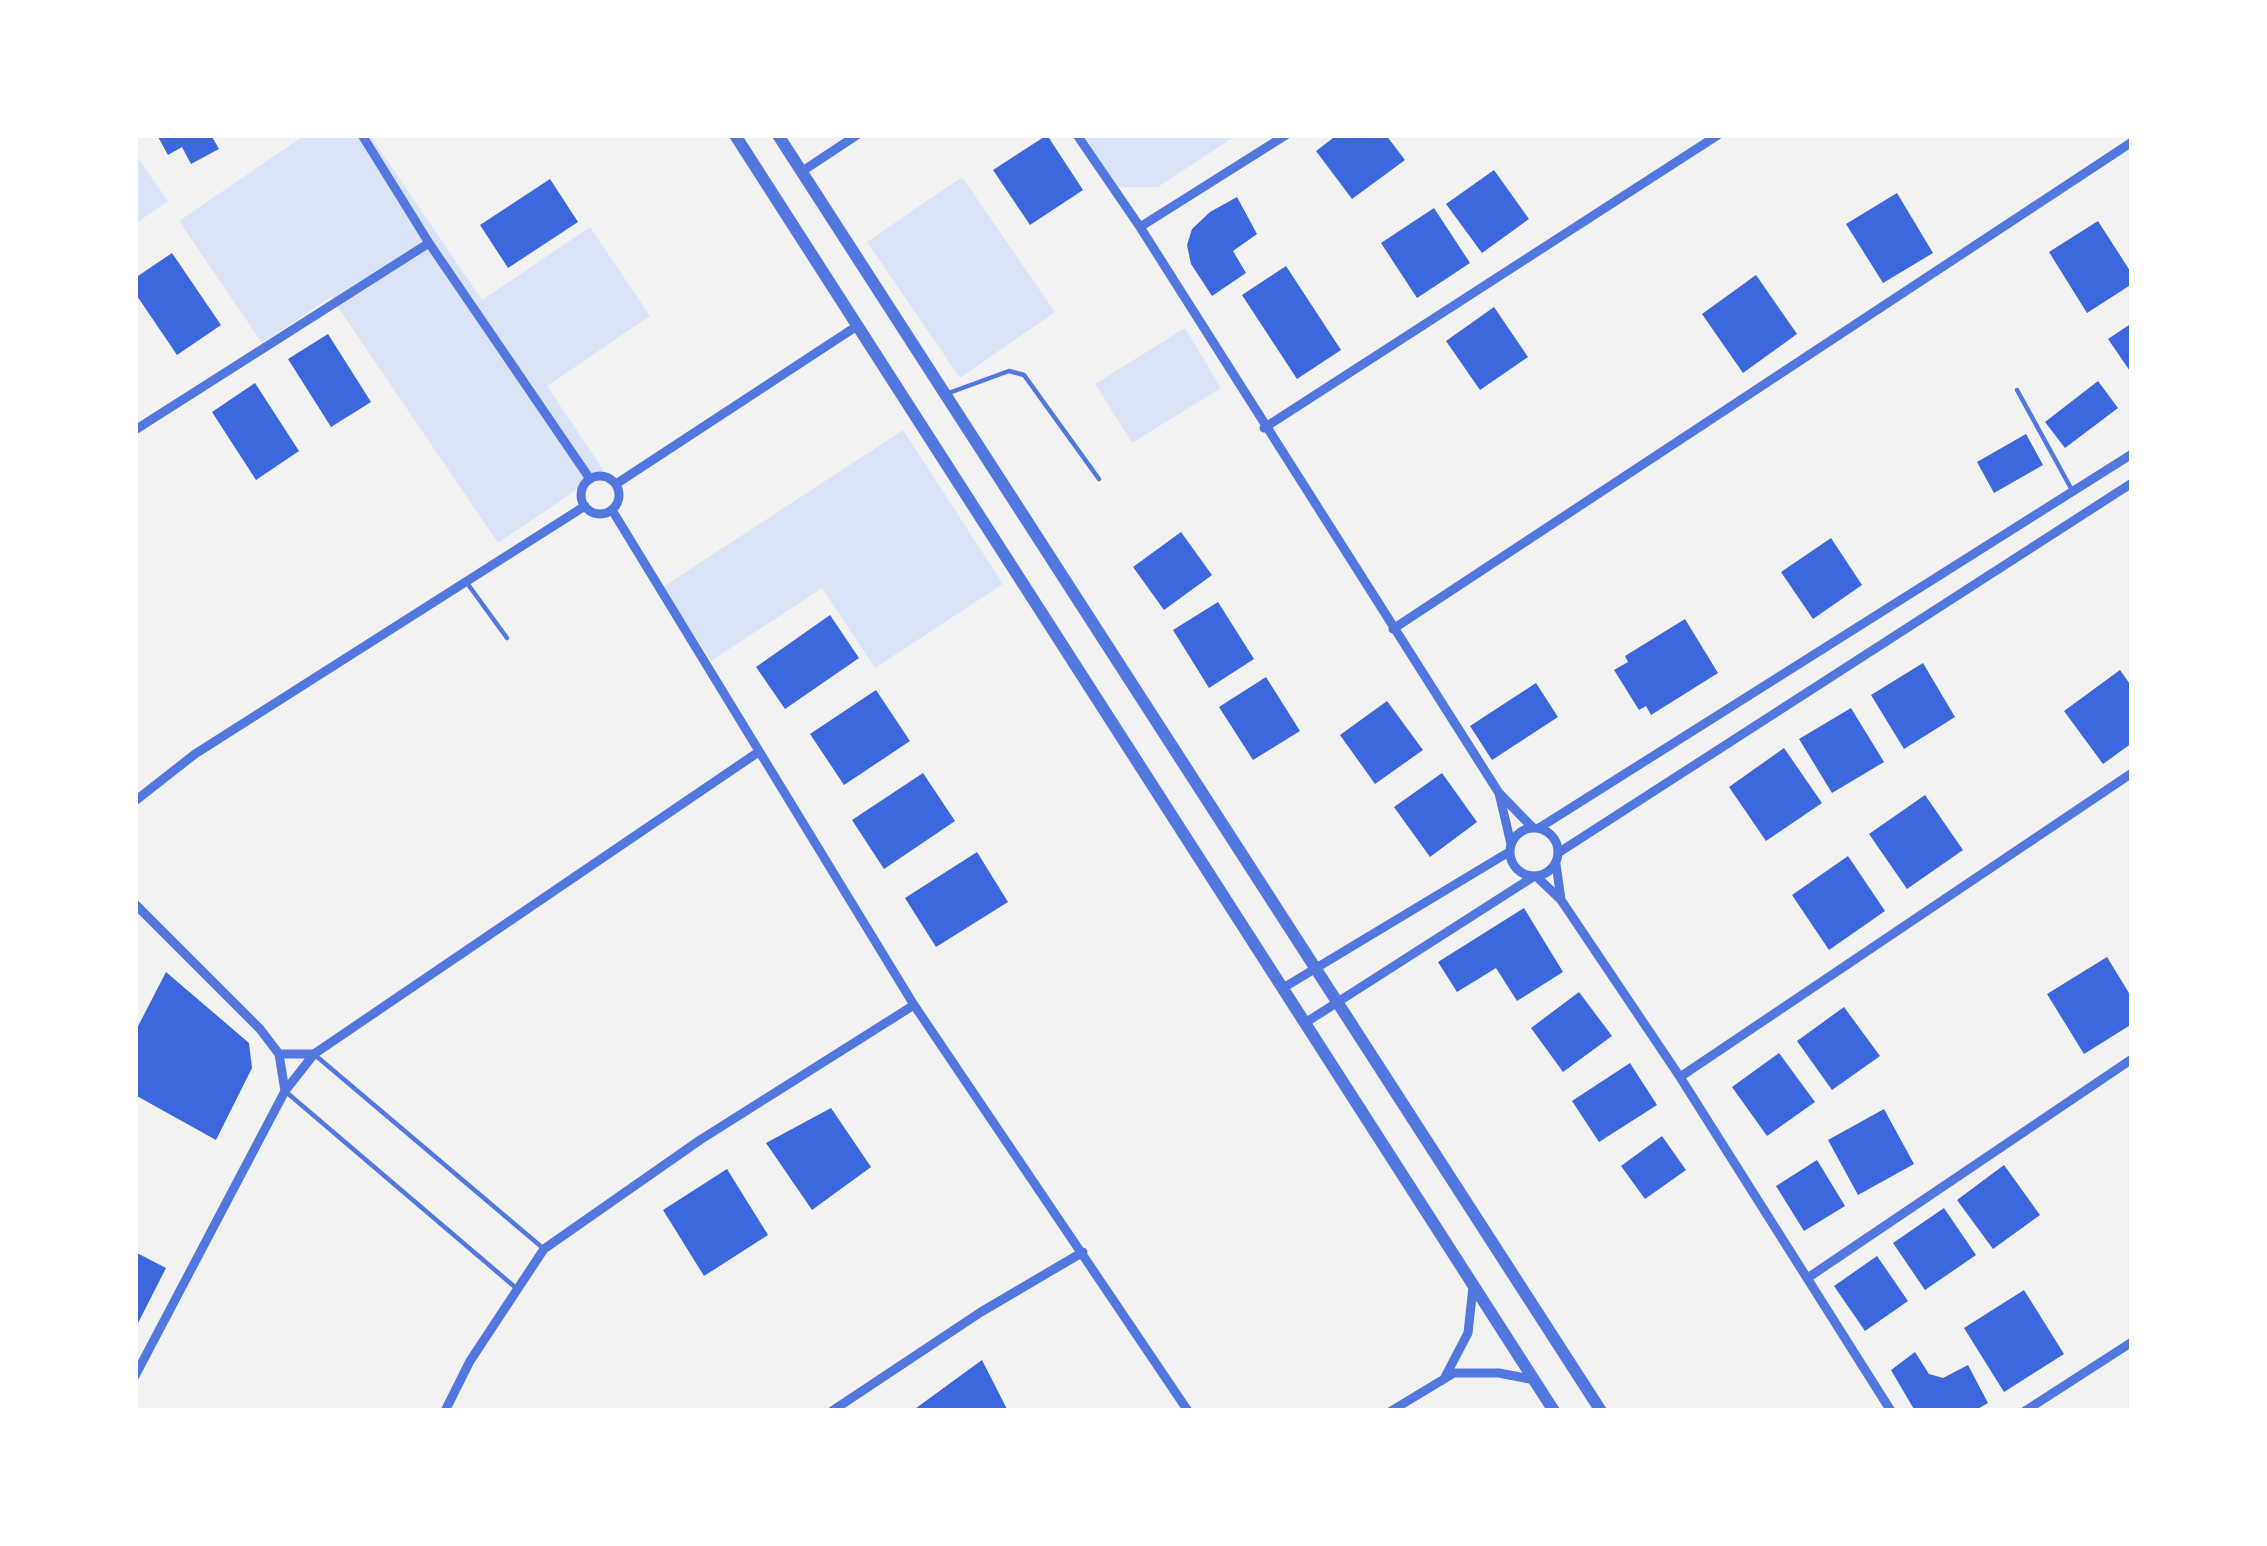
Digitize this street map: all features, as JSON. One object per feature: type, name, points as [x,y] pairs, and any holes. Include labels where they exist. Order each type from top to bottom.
[{"type":"street","points":[[362,135],[590,479]]},
{"type":"street","points":[[735,135],[1555,1411]]},
{"type":"street","points":[[778,135],[1601,1411]]},
{"type":"street","points":[[801,172],[857,135]]},
{"type":"street","points":[[1077,135],[1499,793],[1536,828],[1553,837],[1561,900]]},
{"type":"street","points":[[1140,227],[1286,135]]},
{"type":"street","points":[[1264,428],[1718,135]]},
{"type":"street","points":[[1393,629],[2132,142]]},
{"type":"street","points":[[135,430],[429,242]]},
{"type":"street","points":[[616,484],[857,326]]},
{"type":"street","points":[[1283,988],[1510,848],[1524,830],[1536,828],[2132,454]]},
{"type":"street","points":[[604,476],[616,484],[620,493],[611,510],[596,514],[584,506],[583,485],[590,479],[604,476]]},
{"type":"street","points":[[1305,1023],[2132,483]]},
{"type":"street","points":[[135,801],[213,742],[584,506]]},
{"type":"street","points":[[611,510],[914,1005],[1188,1411]]},
{"type":"street","points":[[135,1376],[285,1091],[314,1054],[757,753]]},
{"type":"street","points":[[1680,1077],[2132,773]]},
{"type":"street","points":[[1499,793],[1518,871],[1535,877],[1561,900],[1680,1077],[1891,1411]]},
{"type":"street","points":[[135,904],[260,1029],[279,1054],[285,1091]]},
{"type":"street","points":[[445,1411],[544,1249],[700,1140],[914,1005]]},
{"type":"street","points":[[279,1054],[314,1054]]},
{"type":"street","points":[[1809,1277],[2132,1059]]},
{"type":"street","points":[[832,1411],[981,1312],[1083,1252]]},
{"type":"street","points":[[1444,1377],[1468,1333],[1473,1284]]},
{"type":"street","points":[[2025,1411],[2132,1342]]},
{"type":"street","points":[[1390,1411],[1444,1377],[1481,1372],[1535,1380]]},
{"type":"lane","points":[[946,394],[1009,371],[1024,374],[1099,479]]},
{"type":"lane","points":[[2018,390],[2072,492]]},
{"type":"lane","points":[[467,583],[507,638]]},
{"type":"lane","points":[[314,1054],[544,1249]]},
{"type":"lane","points":[[285,1091],[516,1288]]},
{"type":"shaded area","points":[[305,135],[370,135],[482,300],[590,227],[650,316],[547,386],[604,471],[498,543],[331,297],[262,343],[179,221]]},
{"type":"shaded area","points":[[1077,135],[1237,135],[1158,187],[1114,187]]},
{"type":"shaded area","points":[[135,154],[168,201],[135,224]]},
{"type":"shaded area","points":[[962,177],[1055,312],[960,378],[867,242]]},
{"type":"shaded area","points":[[1185,328],[1221,388],[1132,443],[1095,384]]},
{"type":"shaded area","points":[[903,430],[1003,584],[875,668],[822,588],[711,661],[663,587]]},
{"type":"building","points":[[157,135],[211,135],[219,149],[191,164],[182,147],[168,155]]},
{"type":"building","points":[[1047,135],[1083,190],[1030,225],[993,170]]},
{"type":"building","points":[[1337,135],[1386,135],[1405,160],[1352,199],[1316,151]]},
{"type":"building","points":[[1494,170],[1529,219],[1482,253],[1446,204]]},
{"type":"building","points":[[550,179],[578,222],[508,268],[480,225]]},
{"type":"building","points":[[1897,193],[1933,253],[1883,283],[1846,224]]},
{"type":"building","points":[[1237,197],[1257,234],[1233,251],[1246,273],[1212,296],[1191,264],[1187,245],[1192,229]]},
{"type":"building","points":[[1434,208],[1470,263],[1417,298],[1381,243]]},
{"type":"building","points":[[2098,221],[2132,274],[2132,284],[2087,313],[2049,252]]},
{"type":"building","points":[[172,253],[221,325],[177,355],[135,293],[135,278]]},
{"type":"building","points":[[1286,266],[1341,350],[1297,379],[1242,295]]},
{"type":"building","points":[[1756,275],[1797,334],[1743,373],[1702,314]]},
{"type":"building","points":[[1494,307],[1528,357],[1480,390],[1446,341]]},
{"type":"building","points":[[2132,323],[2132,374],[2108,339]]},
{"type":"building","points":[[328,334],[371,402],[331,427],[288,359]]},
{"type":"building","points":[[2098,381],[2118,408],[2065,448],[2045,422]]},
{"type":"building","points":[[255,383],[299,451],[256,480],[212,412]]},
{"type":"building","points":[[2026,434],[2043,465],[1994,493],[1977,462]]},
{"type":"building","points":[[1181,532],[1212,575],[1164,610],[1133,567]]},
{"type":"building","points":[[1831,538],[1862,585],[1813,619],[1781,572]]},
{"type":"building","points":[[1218,602],[1254,659],[1209,688],[1173,630]]},
{"type":"building","points":[[830,615],[859,658],[785,709],[756,667]]},
{"type":"building","points":[[1685,619],[1718,673],[1651,715],[1646,706],[1639,710],[1614,670],[1628,662],[1625,656]]},
{"type":"building","points":[[1923,663],[1955,717],[1904,749],[1871,695]]},
{"type":"building","points":[[2120,670],[2132,687],[2132,743],[2103,764],[2064,711]]},
{"type":"building","points":[[1266,677],[1300,731],[1253,760],[1219,707]]},
{"type":"building","points":[[1536,683],[1558,717],[1492,760],[1470,726]]},
{"type":"building","points":[[876,690],[910,741],[844,785],[810,734]]},
{"type":"building","points":[[1387,701],[1423,750],[1375,784],[1340,735]]},
{"type":"building","points":[[1851,708],[1884,762],[1832,793],[1799,739]]},
{"type":"building","points":[[1784,748],[1822,803],[1766,841],[1729,787]]},
{"type":"building","points":[[923,773],[955,821],[884,869],[852,820]]},
{"type":"building","points":[[1442,773],[1477,822],[1430,857],[1394,807]]},
{"type":"building","points":[[1925,795],[1963,850],[1907,889],[1869,834]]},
{"type":"building","points":[[977,852],[1008,902],[936,947],[905,898]]},
{"type":"building","points":[[1848,856],[1885,911],[1829,950],[1792,895]]},
{"type":"building","points":[[1524,908],[1563,972],[1517,1001],[1496,968],[1457,992],[1438,962]]},
{"type":"building","points":[[2107,957],[2132,998],[2132,1024],[2084,1054],[2047,994]]},
{"type":"building","points":[[166,972],[249,1043],[252,1068],[216,1140],[135,1095],[135,1032]]},
{"type":"building","points":[[1579,992],[1612,1036],[1563,1072],[1531,1028]]},
{"type":"building","points":[[1844,1007],[1880,1056],[1832,1090],[1797,1041]]},
{"type":"building","points":[[1779,1053],[1815,1102],[1767,1136],[1732,1087]]},
{"type":"building","points":[[1630,1063],[1657,1105],[1599,1142],[1572,1101]]},
{"type":"building","points":[[831,1108],[871,1167],[812,1210],[766,1143]]},
{"type":"building","points":[[1884,1109],[1914,1164],[1858,1195],[1828,1140]]},
{"type":"building","points":[[1662,1136],[1686,1170],[1645,1199],[1621,1166]]},
{"type":"building","points":[[1817,1160],[1845,1206],[1804,1231],[1776,1186]]},
{"type":"building","points":[[2004,1165],[2040,1215],[1993,1249],[1957,1200]]},
{"type":"building","points":[[727,1169],[768,1235],[704,1276],[663,1210]]},
{"type":"building","points":[[1944,1208],[1976,1255],[1925,1290],[1893,1243]]},
{"type":"building","points":[[135,1252],[166,1268],[135,1329]]},
{"type":"building","points":[[1877,1256],[1908,1301],[1865,1331],[1834,1286]]},
{"type":"building","points":[[2024,1290],[2064,1354],[2004,1392],[1964,1328]]},
{"type":"building","points":[[1915,1352],[1929,1374],[1943,1378],[1968,1365],[1988,1403],[1974,1411],[1915,1411],[1891,1370]]},
{"type":"building","points":[[982,1360],[1008,1411],[912,1411]]}]
